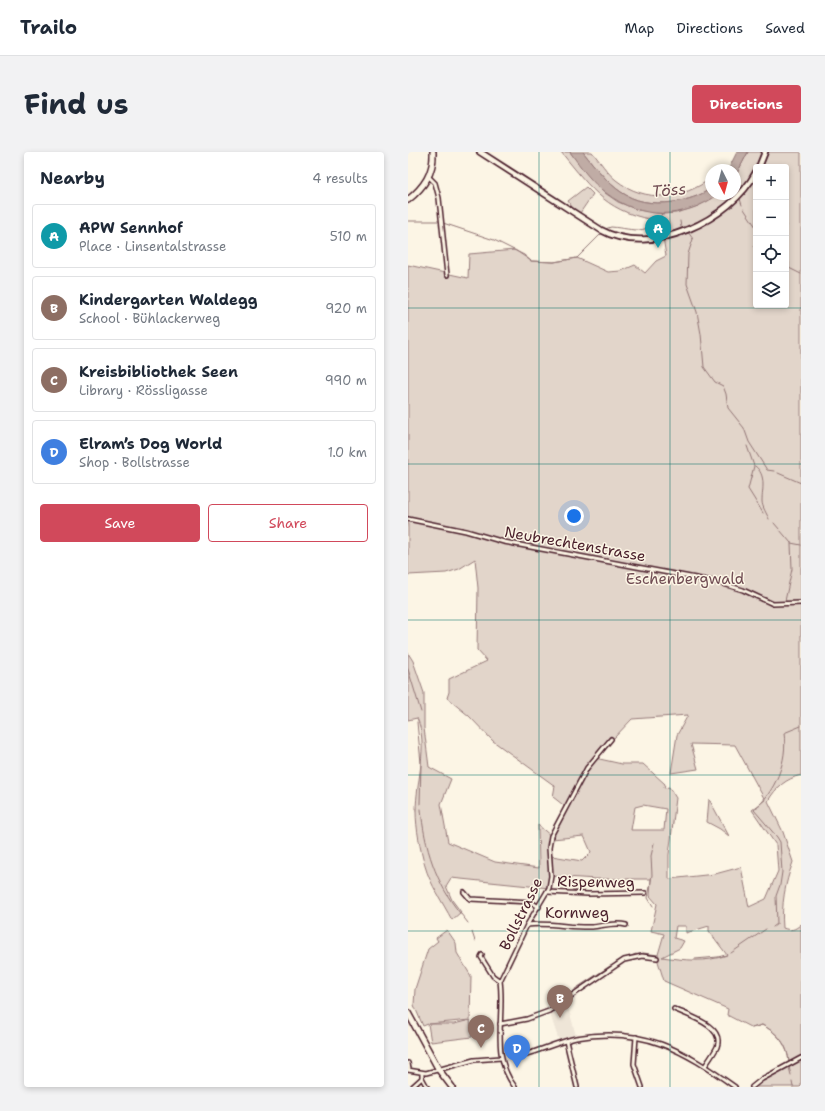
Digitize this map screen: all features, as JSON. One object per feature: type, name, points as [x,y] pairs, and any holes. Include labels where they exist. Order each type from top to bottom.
[{"type":"main road","points":[[408,200],[423,186],[429,177],[433,163],[433,152]]},
{"type":"main road","points":[[408,1013],[439,1070],[452,1087]]},
{"type":"street","points":[[480,152],[601,230],[624,239],[651,239],[681,232],[712,217],[739,196],[753,176]]},
{"type":"street","points":[[760,164],[765,152]]},
{"type":"street","points":[[429,177],[436,183],[439,198],[447,275]]},
{"type":"street","name":"Neubrechtenstrasse","points":[[408,520],[466,530],[504,542],[717,582],[775,604],[801,603]]},
{"type":"street","name":"Bollstrasse","points":[[515,1087],[501,1058],[499,1042],[500,981],[527,925],[547,892],[551,876],[549,848],[551,836],[588,766],[611,739]]},
{"type":"street","points":[[464,892],[470,899],[530,902],[539,907]]},
{"type":"street","name":"Rispenweg","points":[[547,892],[588,894],[645,893]]},
{"type":"street","name":"Kornweg","points":[[527,925],[545,923],[593,927],[621,924],[626,925]]},
{"type":"street","points":[[482,955],[481,957],[493,976],[500,981]]},
{"type":"street","points":[[500,1024],[527,1019],[549,1010],[624,960],[642,956],[657,958]]},
{"type":"street","points":[[674,1009],[708,1025],[715,1029],[718,1034],[717,1047],[705,1066]]},
{"type":"street","points":[[527,1054],[566,1041],[606,1035],[636,1037],[672,1048],[705,1066],[735,1087]]},
{"type":"street","points":[[636,1037],[634,1064],[642,1087]]},
{"type":"street","points":[[566,1041],[577,1087]]},
{"type":"street","points":[[408,1063],[408,1070],[422,1073],[479,1059],[501,1058]]},
{"type":"street","points":[[752,1087],[762,1079],[801,1058]]},
{"type":"street","points":[[422,1073],[422,1078],[427,1087]]},
{"type":"street","points":[[412,1087],[422,1078]]},
{"type":"shaded area","points":[[570,152],[583,152],[611,184],[631,198],[643,202],[674,202],[689,199],[705,192],[705,200],[710,200],[691,209],[677,212],[648,212],[619,202],[601,189],[586,174]]},
{"type":"shaded area","points":[[737,152],[748,152],[741,165],[741,164],[731,164]]},
{"type":"shaded area","points":[[566,999],[576,1036],[559,1041],[549,1011]]},
{"type":"green space","name":"Eschenbergwald","points":[[561,152],[570,152],[605,193],[618,202],[638,210],[664,214],[676,213],[698,206],[708,200],[741,200],[741,165],[748,152],[801,152],[801,775],[782,784],[768,801],[783,832],[793,862],[784,894],[783,928],[793,929],[797,928],[801,924],[801,1087],[752,1087],[789,1063],[787,1051],[781,1040],[768,1028],[762,1025],[752,1028],[727,1015],[728,1009],[664,981],[657,958],[664,934],[651,931],[657,904],[650,896],[651,879],[596,879],[551,876],[549,888],[451,878],[446,886],[452,900],[461,912],[452,920],[430,880],[423,859],[416,818],[422,740],[417,718],[408,720],[408,653],[413,661],[424,693],[424,728],[429,767],[451,779],[441,804],[448,842],[495,862],[539,868],[538,825],[551,836],[549,848],[552,873],[552,856],[582,861],[591,852],[584,836],[552,839],[567,808],[553,797],[555,786],[493,741],[469,716],[447,698],[449,692],[449,679],[487,661],[477,650],[478,588],[475,559],[459,569],[446,573],[408,575],[408,265],[468,278],[469,254],[515,250],[531,261],[554,262],[577,258],[608,272],[621,271],[635,265],[645,273],[656,261],[666,256],[663,237],[655,238],[654,232],[661,221],[643,218],[628,213],[615,206],[603,198],[583,178]],"holes":[[[688,715],[677,735],[671,773],[698,769],[691,744],[735,745],[765,800],[752,810],[776,845],[778,871],[766,899],[749,907],[741,867],[715,874],[669,879],[669,855],[676,798],[669,787],[664,788],[665,784],[643,764],[622,764],[595,758],[632,719]],[[643,805],[666,809],[664,830],[631,830],[635,807]],[[676,926],[686,926],[686,933],[709,926],[709,931],[727,955],[719,958],[703,960],[686,960],[662,957],[680,948],[684,941],[674,938]]]},
{"type":"green space","points":[[583,152],[592,152],[616,180],[639,192],[664,196],[688,191],[705,182],[705,192],[689,199],[674,202],[643,202],[631,198],[621,192],[602,175]]},
{"type":"green space","points":[[586,187],[593,194],[580,213],[574,210],[568,201]]},
{"type":"green space","points":[[709,799],[729,836],[707,822]]},
{"type":"green space","points":[[447,930],[456,943],[457,953],[471,976],[470,1020],[472,1037],[431,1042],[428,1024],[423,1026],[414,1005],[415,989],[428,949],[438,941],[436,938]],"holes":[[[470,1020],[454,1024],[429,1024]]]},
{"type":"waterway","points":[[740,200],[742,205]]},
{"type":"waterway","points":[[744,209],[753,222]]},
{"type":"waterway","points":[[605,229],[611,227],[634,230],[645,229],[651,226],[662,214]]},
{"type":"waterway","points":[[408,221],[440,221]]},
{"type":"waterway","points":[[680,221],[681,227]]},
{"type":"waterway","points":[[443,223],[494,240],[524,255],[531,261],[554,262],[577,258],[601,234]]},
{"type":"waterway","points":[[688,232],[693,239],[688,254],[687,284],[697,312],[704,367],[715,382],[723,386],[728,408],[744,428],[749,442],[767,470],[774,471]]},
{"type":"waterway","points":[[789,268],[801,274]]},
{"type":"waterway","points":[[747,446],[754,466],[748,489],[763,513]]},
{"type":"waterway","points":[[755,466],[761,474],[763,483],[762,503],[769,519]]},
{"type":"waterway","points":[[778,473],[801,483]]},
{"type":"waterway","points":[[774,523],[791,543],[801,545]]},
{"type":"waterway","points":[[785,601],[792,569],[791,543]]},
{"type":"waterway","points":[[408,669],[421,712]]},
{"type":"waterway","points":[[417,722],[421,763],[420,804]]},
{"type":"waterway","points":[[773,927],[777,924],[776,896],[780,885],[782,872],[780,842],[754,810],[774,785],[782,765],[785,744],[784,733],[801,726]]},
{"type":"waterway","points":[[421,809],[428,851],[444,890],[460,913]]},
{"type":"waterway","points":[[653,906],[648,898],[652,875],[651,856],[654,843]]},
{"type":"waterway","points":[[461,914],[468,923]]},
{"type":"waterway","points":[[731,953],[766,929]]},
{"type":"waterway","points":[[472,932],[475,941]]},
{"type":"waterway","points":[[643,953],[658,955]]},
{"type":"waterway","points":[[616,962],[636,954]]},
{"type":"waterway","points":[[695,959],[726,955]]},
{"type":"waterway","points":[[575,989],[610,966]]},
{"type":"waterway","points":[[552,1005],[568,994]]},
{"type":"waterway","points":[[752,1028],[762,1025],[773,1032],[784,1045],[787,1051],[789,1063]]},
{"type":"waterway","points":[[789,1067],[791,1075]]},
{"type":"waterway","points":[[792,1082],[793,1087]]},
{"type":"place","name":"APW Sennhof","points":[[658,248]]},
{"type":"place","name":"Kindergarten Waldegg","points":[[560,1018]]},
{"type":"place","name":"Kreisbibliothek Seen","points":[[481,1048]]},
{"type":"place","name":"Elram’s Dog World","points":[[517,1068]]},
{"type":"water label","name":"Töss","points":[[669,190]]}]
